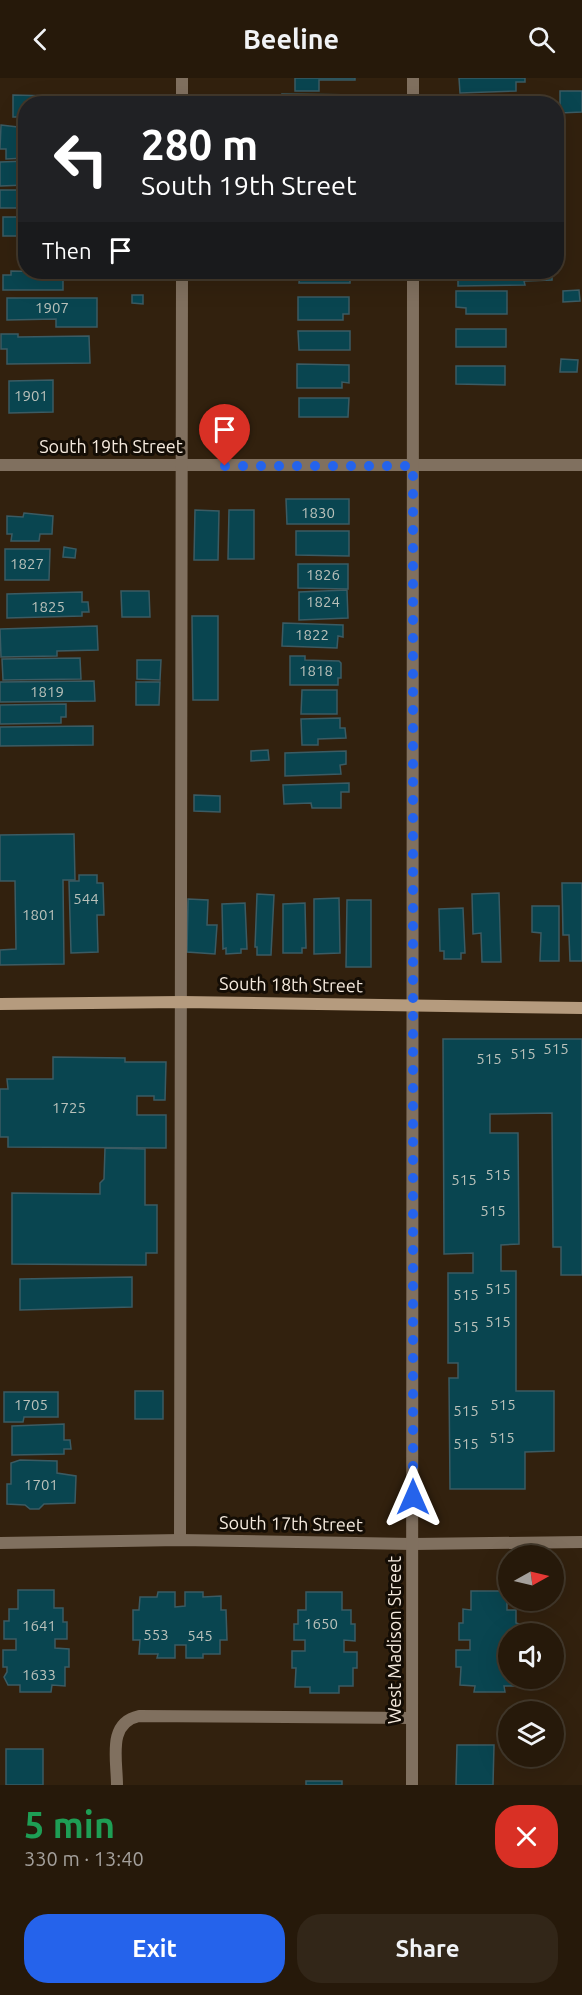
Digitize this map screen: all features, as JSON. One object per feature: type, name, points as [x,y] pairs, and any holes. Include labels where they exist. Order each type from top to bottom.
[{"type":"street","points":[[182,78],[182,96]]},
{"type":"street","points":[[413,78],[413,96]]},
{"type":"street","points":[[180,1540],[182,279]]},
{"type":"street","name":"West Madison Street","points":[[412,1785],[413,279]]},
{"type":"street","name":"South 19th Street","points":[[0,465],[582,465]]},
{"type":"street","name":"South 18th Street","points":[[0,1004],[181,1002],[582,1008]]},
{"type":"street","name":"South 17th Street","points":[[0,1543],[180,1540],[413,1544],[582,1542]]},
{"type":"street","points":[[117,1785],[117,1735],[120,1726],[128,1718],[139,1716],[412,1718]]},
{"type":"building","points":[[295,78],[355,78],[355,80],[319,80],[319,91],[295,91]]},
{"type":"building","points":[[459,78],[525,78],[525,82],[516,82],[516,91],[460,93]]},
{"type":"building","points":[[560,91],[582,91],[582,112],[564,113],[564,96],[560,96]]},
{"type":"building","points":[[282,94],[362,95],[362,96],[282,96]]},
{"type":"building","points":[[13,95],[52,96],[18,96],[18,117],[13,117]]},
{"type":"building","points":[[1,125],[18,127],[18,158],[6,159],[6,149],[0,149]]},
{"type":"building","points":[[18,161],[18,185],[0,186],[0,162]]},
{"type":"building","points":[[0,190],[18,190],[18,208],[0,208]]},
{"type":"building","points":[[3,217],[18,217],[18,236],[3,236]]},
{"type":"building","points":[[11,271],[18,271],[18,279],[63,279],[63,290],[3,290],[3,275],[11,275]]},
{"type":"building","points":[[299,279],[350,279],[350,283],[299,283]]},
{"type":"building","points":[[458,279],[552,279],[524,281],[525,285],[458,286]]},
{"type":"building","points":[[579,290],[580,301],[563,302],[563,291]]},
{"type":"building","points":[[456,291],[507,291],[507,314],[466,314],[466,308],[456,307]]},
{"type":"building","points":[[132,295],[143,295],[143,304],[132,303]]},
{"type":"building","points":[[298,297],[349,297],[349,314],[343,314],[343,320],[298,320]]},
{"type":"building","points":[[7,298],[97,298],[97,327],[56,327],[56,319],[7,320]]},
{"type":"building","points":[[456,329],[506,329],[506,347],[456,347]]},
{"type":"building","points":[[298,331],[350,331],[350,350],[299,350]]},
{"type":"building","points":[[1,334],[18,334],[18,337],[89,336],[90,363],[7,364],[7,349],[1,349]]},
{"type":"building","points":[[561,359],[578,360],[577,372],[560,372]]},
{"type":"building","points":[[297,364],[349,365],[349,383],[342,382],[342,388],[297,388]]},
{"type":"building","points":[[456,366],[505,366],[505,385],[456,384]]},
{"type":"building","points":[[53,380],[53,412],[9,413],[9,381]]},
{"type":"building","points":[[299,398],[349,398],[348,417],[299,417]]},
{"type":"building","points":[[286,499],[349,499],[349,524],[287,524]]},
{"type":"building","points":[[195,510],[219,511],[218,560],[194,560]]},
{"type":"building","points":[[229,510],[254,510],[254,559],[228,559]]},
{"type":"building","points":[[24,513],[53,516],[52,534],[40,534],[39,541],[11,541],[12,534],[7,534],[7,516],[23,517]]},
{"type":"building","points":[[296,531],[349,531],[349,556],[296,555]]},
{"type":"building","points":[[64,547],[76,549],[75,558],[63,557]]},
{"type":"building","points":[[5,549],[50,549],[49,580],[5,580]]},
{"type":"building","points":[[298,564],[348,564],[348,589],[298,588]]},
{"type":"building","points":[[347,590],[348,618],[299,620],[299,592]]},
{"type":"building","points":[[121,591],[149,591],[150,617],[122,617]]},
{"type":"building","points":[[82,592],[82,602],[88,602],[89,612],[82,612],[82,616],[7,618],[7,594]]},
{"type":"building","points":[[192,616],[218,616],[218,700],[193,700]]},
{"type":"building","points":[[283,623],[343,625],[343,637],[338,636],[337,648],[282,646]]},
{"type":"building","points":[[97,626],[98,650],[57,651],[57,656],[1,657],[0,629]]},
{"type":"building","points":[[290,656],[305,656],[305,660],[339,661],[341,678],[338,678],[338,685],[290,685]]},
{"type":"building","points":[[80,658],[81,679],[3,680],[2,659]]},
{"type":"building","points":[[137,660],[161,660],[160,680],[137,679]]},
{"type":"building","points":[[94,681],[95,701],[0,702],[0,682]]},
{"type":"building","points":[[136,682],[160,682],[159,705],[136,705]]},
{"type":"building","points":[[302,690],[337,690],[337,714],[301,714]]},
{"type":"building","points":[[66,704],[66,717],[61,717],[61,723],[0,724],[0,705]]},
{"type":"building","points":[[340,718],[340,728],[345,728],[346,738],[318,739],[318,745],[302,745],[301,719]]},
{"type":"building","points":[[93,726],[93,745],[0,746],[0,727]]},
{"type":"building","points":[[268,750],[269,760],[251,761],[251,751]]},
{"type":"building","points":[[346,751],[346,764],[340,765],[341,774],[285,776],[285,753]]},
{"type":"building","points":[[349,783],[349,792],[341,792],[341,808],[312,808],[311,803],[284,804],[283,785]]},
{"type":"building","points":[[194,795],[220,796],[220,812],[194,811]]},
{"type":"building","points":[[74,834],[75,880],[63,880],[64,964],[0,965],[0,950],[16,949],[15,881],[0,881],[0,835]]},
{"type":"building","points":[[79,875],[97,875],[97,883],[103,883],[104,915],[97,915],[98,952],[71,953],[69,881],[79,881]]},
{"type":"building","points":[[562,883],[582,883],[582,961],[570,961],[569,935],[563,935]]},
{"type":"building","points":[[499,893],[501,962],[482,962],[481,933],[473,934],[472,894]]},
{"type":"building","points":[[257,894],[274,895],[271,955],[257,955],[257,947],[255,947]]},
{"type":"building","points":[[339,898],[340,953],[314,954],[314,899]]},
{"type":"building","points":[[188,899],[208,900],[207,925],[217,925],[215,954],[187,952]]},
{"type":"building","points":[[347,900],[371,900],[371,967],[346,967]]},
{"type":"building","points":[[245,903],[247,949],[241,949],[241,953],[226,954],[226,948],[223,949],[222,904]]},
{"type":"building","points":[[305,903],[306,948],[302,948],[302,953],[283,953],[283,904]]},
{"type":"building","points":[[532,906],[559,906],[559,961],[540,961],[541,933],[532,932]]},
{"type":"building","points":[[463,908],[465,953],[461,953],[461,959],[444,959],[444,951],[440,951],[439,909]]},
{"type":"building","points":[[443,1039],[582,1039],[582,1275],[561,1275],[561,1247],[553,1247],[552,1113],[490,1114],[490,1133],[518,1133],[519,1244],[501,1245],[501,1271],[516,1271],[516,1391],[554,1391],[554,1451],[525,1452],[525,1489],[450,1489],[449,1378],[458,1378],[458,1363],[448,1363],[448,1273],[473,1273],[473,1253],[444,1254]]},
{"type":"building","points":[[53,1057],[125,1058],[125,1062],[166,1062],[165,1100],[154,1100],[154,1096],[137,1096],[137,1115],[166,1115],[166,1148],[8,1147],[8,1137],[0,1137],[0,1089],[8,1089],[7,1079],[53,1079]]},
{"type":"building","points":[[105,1148],[145,1149],[145,1205],[157,1205],[157,1253],[146,1253],[146,1265],[12,1264],[12,1193],[100,1194],[100,1183],[104,1179]]},
{"type":"building","points":[[132,1277],[132,1307],[20,1310],[20,1279]]},
{"type":"building","points":[[135,1391],[163,1391],[163,1419],[135,1419]]},
{"type":"building","points":[[4,1392],[58,1392],[58,1417],[24,1417],[23,1422],[4,1422]]},
{"type":"building","points":[[64,1424],[64,1440],[70,1440],[71,1449],[64,1449],[64,1454],[12,1455],[12,1426]]},
{"type":"building","points":[[20,1460],[57,1461],[57,1473],[76,1476],[75,1503],[44,1504],[39,1509],[7,1504],[7,1484],[11,1484],[11,1463]]},
{"type":"building","points":[[18,1590],[54,1590],[54,1608],[63,1608],[63,1622],[67,1622],[67,1639],[55,1639],[55,1648],[69,1649],[69,1667],[65,1667],[65,1686],[52,1685],[51,1692],[20,1692],[20,1685],[8,1685],[4,1677],[7,1667],[3,1667],[3,1650],[16,1650],[16,1639],[4,1639],[4,1621],[9,1621],[9,1609],[18,1609]]},
{"type":"building","points":[[471,1591],[498,1591],[498,1611],[516,1611],[516,1623],[498,1623],[498,1689],[504,1689],[505,1692],[474,1692],[475,1686],[460,1685],[461,1667],[456,1667],[456,1650],[470,1650],[470,1640],[459,1640],[459,1623],[463,1623],[463,1609],[471,1610]]},
{"type":"building","points":[[158,1592],[175,1592],[175,1607],[185,1606],[185,1592],[203,1592],[203,1597],[221,1596],[221,1610],[226,1610],[227,1640],[220,1640],[220,1654],[203,1654],[203,1658],[186,1658],[186,1645],[175,1645],[175,1658],[157,1658],[158,1654],[139,1654],[140,1640],[133,1640],[133,1610],[139,1610],[140,1597],[157,1597]]},
{"type":"building","points":[[306,1592],[342,1592],[342,1610],[351,1610],[351,1624],[355,1624],[355,1641],[344,1640],[344,1652],[357,1652],[357,1668],[353,1668],[353,1686],[339,1686],[339,1693],[310,1693],[310,1687],[295,1687],[296,1668],[292,1668],[292,1651],[305,1651],[305,1640],[294,1640],[294,1624],[298,1624],[298,1610],[306,1610]]},
{"type":"building","points":[[457,1745],[494,1745],[493,1785],[456,1785]]},
{"type":"building","points":[[6,1749],[43,1749],[43,1785],[6,1785]]},
{"type":"building","points":[[306,1781],[342,1781],[342,1785],[306,1785]]},
{"type":"route","points":[[225,466],[413,466],[413,1497]]}]
